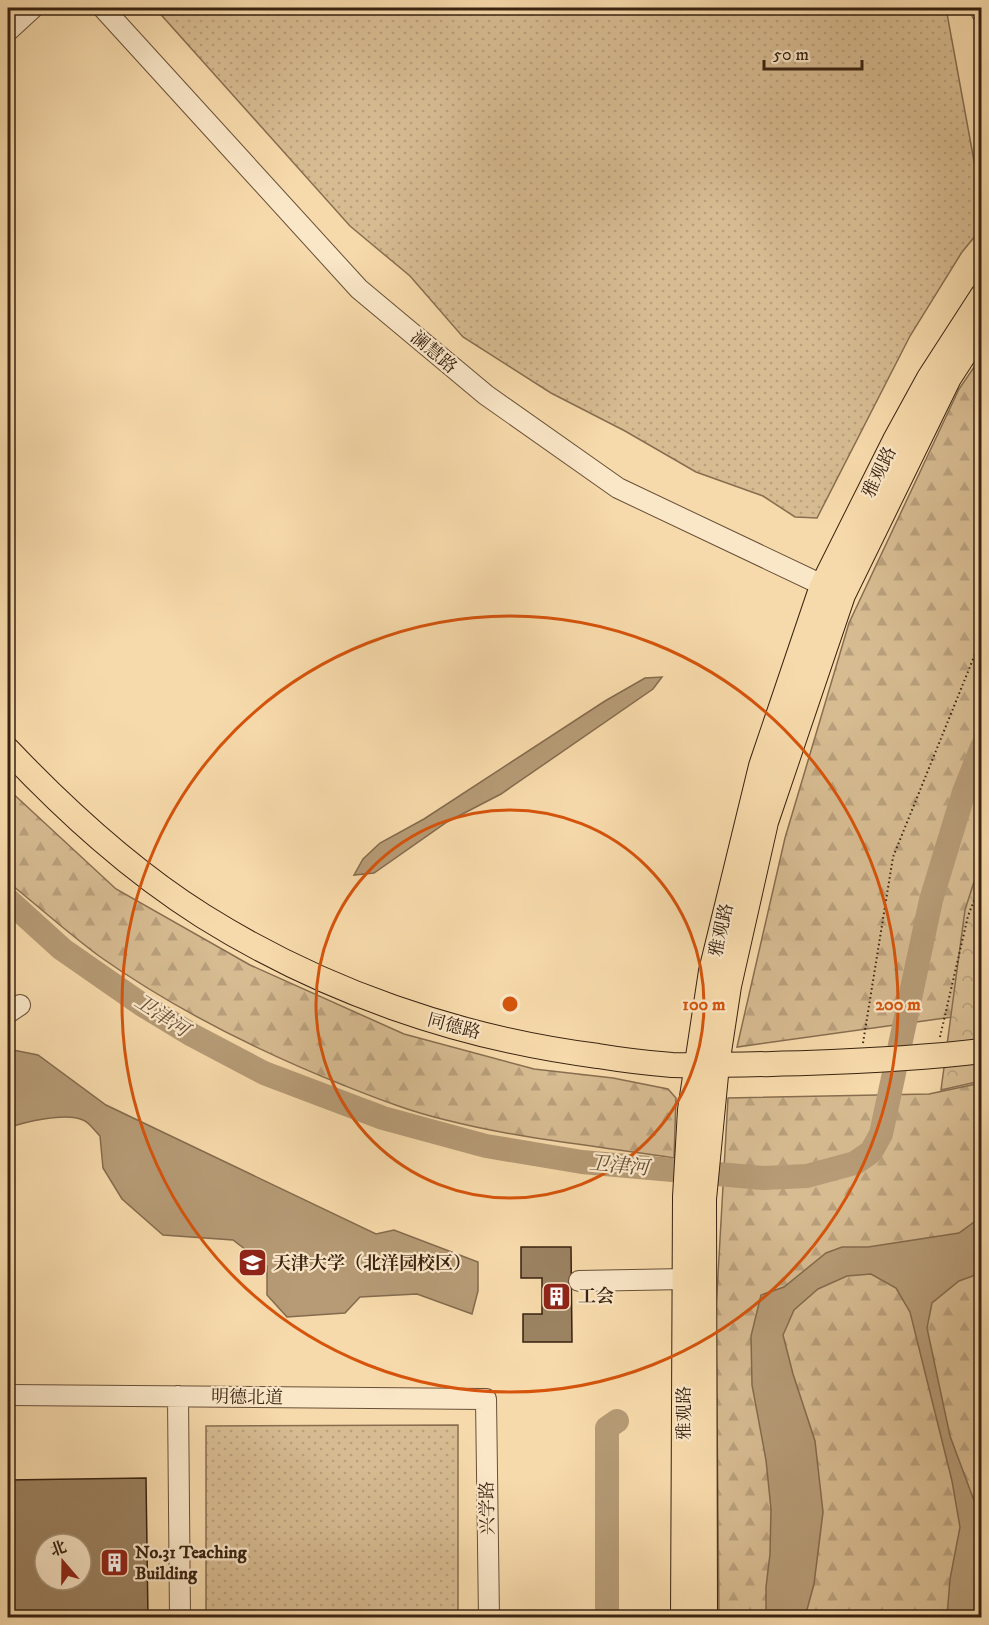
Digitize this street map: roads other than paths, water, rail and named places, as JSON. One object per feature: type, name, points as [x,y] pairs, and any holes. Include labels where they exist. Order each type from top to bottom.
[{"type":"main road","name":"雅观路","points":[[683,1617],[685,1279],[706,1073],[729,986],[766,822],[833,591],[906,420],[929,378],[981,296]]},
{"type":"main road","name":"雅观路","points":[[833,591],[944,388],[981,327]]},
{"type":"main road","name":"同德路","points":[[8,750],[72,814],[164,889],[246,941],[307,973],[344,990],[397,1009],[498,1038],[559,1051],[670,1065],[706,1073]]},
{"type":"main road","name":"同德路","points":[[8,770],[95,852],[136,884],[254,960],[392,1020],[441,1036],[581,1069],[706,1073],[981,1063]]},
{"type":"main road","name":"同德路","points":[[936,1063],[981,1051]]},
{"type":"main road","name":"雅观路","points":[[694,1198],[705,1617]]},
{"type":"street","points":[[8,30],[33,8]]},
{"type":"street","name":"澜慧路","points":[[103,8],[359,289],[486,395],[618,488],[833,591]]},
{"type":"street","points":[[980,8],[981,13]]},
{"type":"street","points":[[579,1281],[685,1279]]},
{"type":"street","name":"明德北道","points":[[8,1395],[486,1399]]},
{"type":"street","points":[[178,1396],[180,1617]]},
{"type":"street","name":"兴学路","points":[[486,1399],[489,1617]]},
{"type":"waterway","name":"卫津河","points":[[8,900],[62,949],[141,1004],[192,1035],[264,1073],[383,1118],[486,1146],[582,1162],[763,1178],[807,1176],[855,1163],[871,1152],[881,1134],[931,900],[964,792],[982,747]]},
{"type":"waterway","points":[[607,1618],[607,1428],[617,1421]]},
{"type":"place","name":"天津大学（北洋园校区）","points":[[252,1263]]},
{"type":"place","name":"工会","points":[[557,1296]]},
{"type":"place","name":"No.31 Teaching Building","points":[[114,1562]]}]
